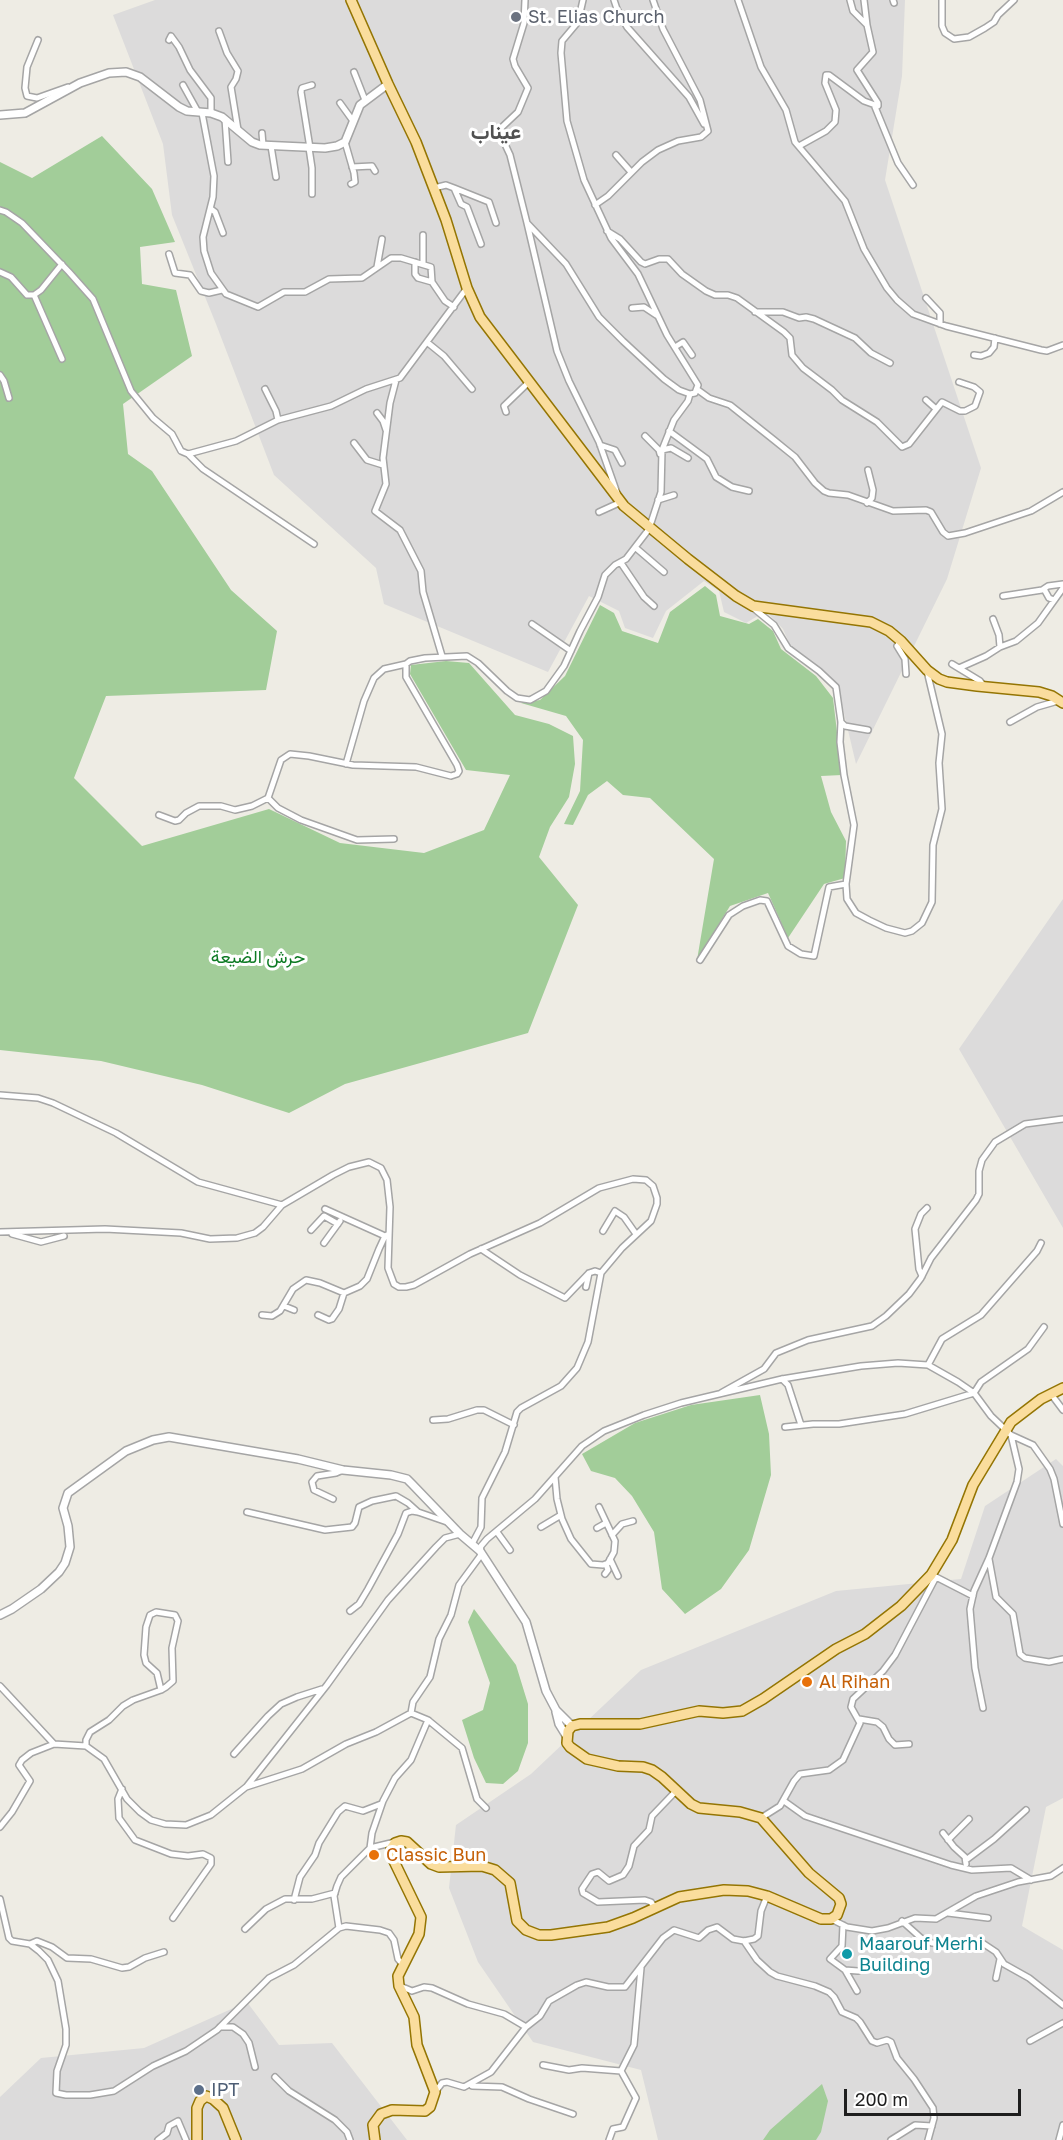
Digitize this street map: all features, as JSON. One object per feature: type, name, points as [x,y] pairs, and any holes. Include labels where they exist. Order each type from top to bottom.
[{"type":"main road","points":[[351,0],[387,84],[416,142],[434,188],[467,288],[484,324],[620,501],[649,529],[748,604],[764,609],[871,622],[889,631],[927,670],[947,682],[1039,692],[1062,701]]},
{"type":"main road","points":[[375,2140],[373,2125],[381,2114],[392,2110],[425,2111],[430,2107],[435,2092],[417,2045],[414,2018],[399,1986],[398,1976],[419,1934],[421,1917],[391,1856],[395,1843],[401,1841],[412,1846],[431,1864],[482,1866],[495,1870],[510,1883],[517,1921],[532,1933],[551,1935],[608,1927],[679,1898],[724,1890],[748,1891],[767,1896],[815,1917],[831,1919],[840,1909],[839,1898],[809,1873],[761,1818],[740,1812],[699,1808],[691,1804],[652,1770],[629,1765],[604,1764],[579,1756],[570,1748],[568,1731],[572,1726],[594,1723],[640,1724],[699,1711],[723,1713],[742,1711],[764,1700],[836,1650],[865,1634],[888,1618],[933,1576],[952,1540],[973,1485],[1009,1432],[1017,1416],[1063,1388]]},
{"type":"main road","points":[[197,2140],[197,2108],[206,2096],[223,2108],[236,2140]]},
{"type":"street","points":[[525,0],[524,23],[513,60],[528,88],[518,112],[501,128],[502,140],[510,155],[557,351],[600,445],[620,501],[599,512]]},
{"type":"street","points":[[583,0],[578,22],[573,31],[562,41],[561,57],[568,127],[584,180],[607,231],[638,274],[656,315],[696,379],[698,390],[709,398],[730,405],[774,440],[795,457],[824,491],[830,494],[848,495],[893,511],[926,510],[931,513],[943,532],[951,536],[1031,511],[1063,492]]},
{"type":"street","points":[[614,0],[627,27],[689,97],[708,130]]},
{"type":"street","points":[[653,0],[663,29],[700,100],[708,130]]},
{"type":"street","points":[[738,0],[761,67],[786,110],[794,139],[845,201],[864,249],[892,294],[913,314],[940,324],[1047,351],[1063,345]]},
{"type":"street","points":[[850,0],[854,11],[867,25]]},
{"type":"street","points":[[864,0],[873,52],[857,70],[878,103],[875,107]]},
{"type":"street","points":[[942,0],[942,26],[945,33],[954,39],[969,37],[985,28],[994,22],[1014,0]]},
{"type":"street","points":[[219,31],[227,53],[238,71],[231,87],[238,130]]},
{"type":"street","points":[[169,40],[171,36],[190,70],[211,98],[212,113]]},
{"type":"street","points":[[38,40],[27,67],[25,88],[27,96],[37,98],[109,73],[126,72],[149,82],[186,111],[212,113],[225,119],[252,142],[309,148],[337,146],[345,142]]},
{"type":"street","points":[[354,72],[365,100]]},
{"type":"street","points":[[799,146],[826,131],[835,122],[836,110],[825,83],[826,75],[829,75],[875,107],[898,163],[913,185]]},
{"type":"street","points":[[351,184],[355,182],[345,142],[356,111],[365,100],[387,84]]},
{"type":"street","points":[[183,85],[200,112],[214,176],[211,209],[203,237],[204,251],[211,273],[222,290],[233,298],[258,307],[284,292],[305,292],[329,279],[358,279],[391,258],[401,258],[431,267],[432,282],[445,301],[454,306]]},
{"type":"street","points":[[312,85],[302,88],[301,92],[312,168],[312,194]]},
{"type":"street","points":[[0,115],[25,113],[72,86]]},
{"type":"street","points":[[340,104],[353,121]]},
{"type":"street","points":[[225,119],[228,162]]},
{"type":"street","points":[[595,205],[658,150],[678,141],[701,137],[708,130]]},
{"type":"street","points":[[261,132],[276,177]]},
{"type":"street","points":[[616,155],[631,172]]},
{"type":"street","points":[[352,167],[372,166],[375,171]]},
{"type":"street","points":[[434,188],[446,185],[489,202],[496,223]]},
{"type":"street","points":[[454,188],[461,204],[467,207],[481,244]]},
{"type":"street","points":[[211,209],[215,212],[223,233]]},
{"type":"street","points":[[0,210],[22,223],[93,299],[131,391],[153,418],[172,434],[182,451],[202,469],[314,544]]},
{"type":"street","points":[[527,223],[566,264],[594,309],[610,328],[664,379],[690,394],[698,390]]},
{"type":"street","points":[[607,231],[620,239],[641,262],[645,264],[659,259],[668,259],[682,274],[706,291],[716,295],[733,296],[787,335],[791,342],[792,355],[808,373],[842,400],[877,422],[902,447],[909,444],[942,402],[960,411],[975,406],[980,392],[974,387],[959,382]]},
{"type":"street","points":[[423,235],[423,264]]},
{"type":"street","points":[[376,268],[382,239]]},
{"type":"street","points":[[169,254],[176,273],[190,275],[201,291],[209,293],[222,290]]},
{"type":"street","points":[[415,262],[415,274],[418,278],[432,282]]},
{"type":"street","points":[[0,272],[11,277],[27,295],[34,295],[41,290],[62,264]]},
{"type":"street","points":[[188,454],[236,441],[278,420],[331,406],[366,388],[396,380],[405,374],[467,288]]},
{"type":"street","points":[[34,295],[62,359]]},
{"type":"street","points":[[926,298],[940,313],[940,324]]},
{"type":"street","points":[[632,308],[644,307],[656,315]]},
{"type":"street","points":[[754,311],[784,312],[799,318],[814,319],[855,338],[871,353],[890,363]]},
{"type":"street","points":[[974,355],[981,356],[989,353],[994,347],[995,338]]},
{"type":"street","points":[[675,347],[683,342],[692,355]]},
{"type":"street","points":[[428,343],[444,356],[472,389]]},
{"type":"street","points":[[0,375],[9,398]]},
{"type":"street","points":[[396,380],[386,432],[383,465],[386,483],[375,511],[400,530],[421,571],[423,592],[442,656]]},
{"type":"street","points":[[506,412],[504,406],[529,382]]},
{"type":"street","points":[[265,389],[278,420]]},
{"type":"street","points":[[346,764],[364,701],[375,678],[384,669],[406,664],[415,659],[460,656],[472,658],[507,692],[524,700],[538,697],[546,691],[564,666],[598,597],[605,575],[626,559],[649,529],[661,492],[661,453],[676,416],[688,401],[690,394]]},
{"type":"street","points":[[926,400],[936,408]]},
{"type":"street","points":[[377,413],[383,421],[386,432]]},
{"type":"street","points":[[669,431],[707,459],[716,477],[732,487],[749,491]]},
{"type":"street","points":[[645,436],[661,453]]},
{"type":"street","points":[[354,443],[367,460],[383,465]]},
{"type":"street","points":[[600,445],[615,450],[622,464]]},
{"type":"street","points":[[661,453],[671,448],[688,458]]},
{"type":"street","points":[[867,503],[872,498],[873,490],[868,470]]},
{"type":"street","points":[[658,500],[674,495]]},
{"type":"street","points":[[631,542],[637,545],[664,572]]},
{"type":"street","points":[[621,563],[644,597],[654,606]]},
{"type":"street","points":[[1003,596],[1044,589],[1048,586],[1063,586]]},
{"type":"street","points":[[959,668],[1010,644],[1028,632],[1045,615],[1063,586]]},
{"type":"street","points":[[1044,589],[1048,598],[1054,600]]},
{"type":"street","points":[[748,604],[774,625],[788,648],[836,687],[841,722],[840,742],[844,775],[854,825],[846,899],[856,913],[880,926],[905,933],[912,931],[922,923],[932,902],[933,845],[942,809],[939,763],[942,734],[927,670]]},
{"type":"street","points":[[993,619],[999,635],[1000,647]]},
{"type":"street","points":[[532,624],[571,651]]},
{"type":"street","points":[[901,641],[897,646],[905,659],[906,674]]},
{"type":"street","points":[[159,815],[175,821],[199,806],[221,806],[235,810],[252,806],[268,798],[276,771],[285,756],[299,754],[346,764],[416,767],[451,776],[459,773],[457,765],[411,688],[404,672],[406,664]]},
{"type":"street","points":[[952,664],[980,681],[985,687]]},
{"type":"street","points":[[1010,722],[1037,707],[1062,701]]},
{"type":"street","points":[[841,722],[845,726],[868,730]]},
{"type":"street","points":[[268,798],[278,808],[301,820],[357,840],[394,839]]},
{"type":"street","points":[[700,960],[729,915],[742,906],[760,900],[767,901],[788,945],[801,954],[814,956],[829,887],[846,884]]},
{"type":"street","points":[[0,1095],[38,1098],[53,1102],[116,1133],[198,1182],[282,1205]]},
{"type":"street","points":[[719,1395],[729,1387],[764,1370],[776,1353],[808,1340],[872,1326],[886,1316],[909,1294],[931,1258],[979,1194],[980,1166],[985,1154],[995,1142],[1025,1124],[1063,1119]]},
{"type":"street","points":[[0,1232],[105,1229],[181,1233],[210,1239],[228,1240],[244,1237],[263,1227],[282,1205],[333,1174],[369,1162],[381,1168],[387,1180],[390,1207],[387,1235],[388,1268],[391,1279],[399,1287],[414,1285],[470,1254],[540,1223],[599,1188],[640,1178],[652,1186],[657,1204],[651,1221],[636,1234],[601,1273],[588,1342],[577,1368],[561,1386],[521,1408],[515,1417],[506,1452],[482,1498],[481,1527],[472,1544]]},
{"type":"street","points":[[922,1276],[919,1269],[915,1229],[921,1214],[927,1208]]},
{"type":"street","points":[[325,1209],[387,1235]]},
{"type":"street","points":[[603,1231],[615,1210],[624,1217],[636,1234]]},
{"type":"street","points":[[311,1230],[324,1216],[338,1224]]},
{"type":"street","points":[[324,1243],[342,1217]]},
{"type":"street","points":[[8,1232],[41,1242],[64,1236]]},
{"type":"street","points":[[262,1315],[272,1316],[280,1311],[293,1289],[306,1280],[344,1293],[360,1286],[367,1279],[387,1235]]},
{"type":"street","points":[[928,1365],[942,1339],[981,1315],[1037,1251],[1041,1243]]},
{"type":"street","points":[[481,1249],[520,1275],[564,1298],[589,1273],[595,1271],[601,1273]]},
{"type":"street","points":[[586,1287],[589,1273]]},
{"type":"street","points":[[318,1315],[332,1319],[339,1309],[344,1293]]},
{"type":"street","points":[[284,1306],[294,1310]]},
{"type":"street","points":[[785,1427],[839,1424],[905,1414],[974,1393],[981,1382],[1003,1369],[1028,1349],[1044,1327]]},
{"type":"street","points":[[411,1713],[413,1702],[430,1677],[439,1640],[451,1615],[459,1585],[480,1553],[481,1546],[523,1511],[582,1446],[597,1435],[671,1406],[782,1379],[861,1366],[928,1365],[974,1393],[991,1416],[1009,1432],[1033,1445],[1050,1469],[1058,1493],[1063,1524]]},
{"type":"street","points":[[782,1379],[788,1385],[801,1425]]},
{"type":"street","points":[[1051,1394],[1063,1410]]},
{"type":"street","points":[[433,1420],[448,1419],[484,1410],[514,1425]]},
{"type":"street","points":[[983,1708],[976,1681],[970,1609],[1018,1476],[1018,1461],[1009,1432]]},
{"type":"street","points":[[0,1615],[40,1589],[59,1572],[65,1563],[70,1547],[63,1508],[68,1493],[126,1451],[144,1444],[169,1437],[343,1470],[392,1475],[407,1479],[472,1544],[517,1607],[526,1622],[546,1691],[567,1737]]},
{"type":"street","points":[[333,1499],[314,1490],[312,1482],[317,1476],[343,1470]]},
{"type":"street","points":[[555,1477],[561,1515],[571,1539],[591,1564],[608,1562]]},
{"type":"street","points":[[247,1512],[325,1530],[352,1527],[359,1507],[396,1496],[418,1512]]},
{"type":"street","points":[[599,1507],[615,1541],[614,1552],[605,1574]]},
{"type":"street","points":[[350,1611],[368,1589],[409,1511],[449,1522]]},
{"type":"street","points":[[541,1527],[561,1515]]},
{"type":"street","points":[[612,1535],[622,1524],[633,1521]]},
{"type":"street","points":[[597,1528],[606,1523]]},
{"type":"street","points":[[497,1532],[510,1550]]},
{"type":"street","points":[[0,1827],[12,1812],[30,1781],[19,1765],[22,1760],[31,1753],[54,1744],[86,1746],[104,1759],[133,1806],[151,1820],[176,1825],[197,1821],[211,1815],[246,1787],[388,1600],[445,1538],[460,1534]]},
{"type":"street","points":[[989,1558],[996,1597],[1013,1614],[1020,1654],[1026,1658],[1049,1662],[1063,1659]]},
{"type":"street","points":[[608,1562],[618,1576]]},
{"type":"street","points":[[761,1818],[784,1801],[800,1774],[820,1772],[839,1765],[847,1755],[858,1728],[859,1719],[851,1707],[853,1699],[888,1664],[933,1576],[973,1596]]},
{"type":"street","points":[[86,1746],[90,1732],[109,1720],[123,1706],[161,1690],[173,1681],[172,1648],[178,1621],[175,1615],[156,1612],[150,1615],[146,1628],[144,1655],[146,1663],[157,1673],[161,1690]]},
{"type":"street","points":[[0,1686],[54,1744]]},
{"type":"street","points":[[234,1754],[281,1704],[322,1689]]},
{"type":"street","points":[[556,1710],[572,1726]]},
{"type":"street","points":[[411,1713],[428,1720],[462,1748],[477,1799],[486,1808]]},
{"type":"street","points":[[246,1787],[302,1769],[346,1744],[382,1729],[411,1713]]},
{"type":"street","points":[[859,1719],[877,1722],[895,1745],[909,1743]]},
{"type":"street","points":[[370,1848],[381,1804],[396,1778],[411,1760],[428,1720]]},
{"type":"street","points":[[122,1790],[118,1799],[119,1818],[135,1840],[171,1854],[188,1856],[203,1854],[211,1858],[211,1864],[173,1918]]},
{"type":"street","points":[[656,1908],[651,1902],[645,1900],[598,1902],[583,1893],[582,1889],[592,1874],[598,1872],[609,1881],[623,1875],[629,1866],[634,1846],[649,1830],[652,1815],[676,1791]]},
{"type":"street","points":[[784,1801],[805,1816],[941,1862],[972,1870],[1011,1868],[1032,1880]]},
{"type":"street","points":[[294,1899],[300,1876],[315,1855],[319,1843],[338,1812],[345,1806],[363,1811],[381,1804]]},
{"type":"street","points":[[965,1868],[966,1860],[1026,1810]]},
{"type":"street","points":[[948,1840],[969,1819]]},
{"type":"street","points":[[943,1833],[966,1860]]},
{"type":"street","points":[[339,1928],[335,1893],[341,1876],[370,1848],[401,1841]]},
{"type":"street","points":[[831,1919],[855,1929],[872,1931],[915,1918],[931,1920],[948,1913],[976,1896],[1050,1876],[1063,1869]]},
{"type":"street","points":[[245,1929],[275,1903],[285,1899],[312,1899],[335,1893]]},
{"type":"street","points":[[464,2087],[491,2072],[526,2027],[540,2016],[549,2001],[569,1988],[586,1982],[608,1987],[625,1987],[663,1938],[674,1930],[699,1938],[708,1930],[717,1927],[729,1938],[744,1941],[754,1939],[758,1936],[767,1896]]},
{"type":"street","points":[[0,1899],[9,1938],[15,1942],[30,1944],[44,1955],[54,1970],[62,2001],[66,2045],[57,2072],[56,2093],[73,2096],[114,2091],[153,2066],[186,2051],[222,2026],[233,2027],[243,2034],[249,2043],[255,2067]]},
{"type":"street","points":[[948,1913],[988,1918]]},
{"type":"street","points":[[902,1921],[917,1935],[932,1943],[978,1942],[992,1948],[1009,1967],[1029,1978],[1063,2005]]},
{"type":"street","points":[[843,1925],[843,1946],[830,1959],[845,1970],[857,1991]]},
{"type":"street","points":[[217,2030],[264,1983],[294,1965],[339,1928],[346,1926],[388,1933],[394,1940],[398,1959],[404,1966]]},
{"type":"street","points":[[30,1944],[37,1941],[52,1947],[67,1958],[92,1959],[122,1968],[164,1952]]},
{"type":"street","points":[[744,1941],[757,1960],[770,1972],[825,1989],[833,1995],[842,2012],[858,2020],[872,2041],[891,2042],[897,2058],[933,2108],[934,2118],[928,2140]]},
{"type":"street","points":[[996,1978],[1000,1959]]},
{"type":"street","points":[[621,2071],[634,2045],[642,1966]]},
{"type":"street","points":[[845,1970],[858,1971]]},
{"type":"street","points":[[399,1986],[412,1991],[424,1987],[432,1988],[474,2006],[504,2014],[526,2027]]},
{"type":"street","points":[[1030,2041],[1063,2023]]},
{"type":"street","points":[[543,2065],[568,2070],[582,2068],[621,2071]]},
{"type":"street","points":[[609,2140],[613,2129],[622,2127],[636,2098],[621,2071]]},
{"type":"street","points":[[275,2077],[289,2091],[335,2120],[347,2132],[350,2140]]},
{"type":"street","points":[[435,2092],[442,2083],[447,2082],[464,2087],[484,2085],[502,2087],[573,2114]]},
{"type":"street","points":[[158,2140],[167,2133],[169,2126],[178,2121],[186,2140]]},
{"type":"street","points":[[891,2140],[915,2125],[932,2126]]},
{"type":"street","points":[[1059,2140],[1063,2125]]},
{"type":"shaded area","points":[[155,0],[905,0],[902,76],[885,180],[981,468],[947,579],[856,764],[838,688],[790,645],[783,629],[766,611],[746,623],[724,612],[719,591],[704,581],[666,611],[653,638],[625,628],[619,611],[589,596],[548,672],[384,604],[376,568],[274,475],[172,215],[163,144],[113,15]]},
{"type":"shaded area","points":[[1063,899],[1063,1228],[959,1049]]},
{"type":"shaded area","points":[[1056,1459],[1063,1466],[1063,1798],[1046,1807],[1022,1926],[1063,1950],[1063,2140],[658,2140],[641,2070],[533,2042],[478,1962],[449,1888],[456,1825],[531,1774],[641,1670],[836,1591],[961,1579],[985,1506]]},
{"type":"shaded area","points":[[247,2002],[279,2045],[332,2043],[407,2140],[0,2140],[0,2097],[41,2058],[144,2048]]},
{"type":"green space","name":"حرش الضيعة","points":[[102,136],[152,189],[175,242],[140,247],[142,284],[176,290],[192,356],[123,404],[128,454],[152,471],[231,590],[277,631],[266,690],[106,696],[74,778],[142,846],[269,809],[340,843],[424,853],[484,830],[510,775],[466,770],[410,674],[411,665],[446,661],[469,663],[515,715],[549,724],[573,736],[575,764],[569,797],[550,827],[539,857],[578,905],[528,1033],[345,1084],[289,1113],[202,1085],[101,1061],[0,1050],[0,162],[32,178]]},
{"type":"green space","points":[[705,586],[716,595],[720,616],[749,624],[758,619],[773,631],[781,649],[816,676],[833,698],[842,775],[821,776],[831,812],[846,841],[845,878],[824,884],[788,938],[768,893],[730,906],[697,960],[714,859],[650,798],[623,795],[607,781],[588,795],[573,825],[564,824],[580,791],[583,740],[566,716],[521,703],[540,700],[565,676],[600,605],[614,613],[622,631],[658,643],[670,612]]},
{"type":"green space","points":[[760,1395],[769,1434],[771,1475],[749,1550],[721,1589],[685,1614],[662,1589],[654,1532],[632,1496],[615,1478],[591,1471],[582,1454],[635,1423],[691,1405]]},
{"type":"green space","points":[[474,1609],[516,1665],[528,1704],[528,1743],[518,1771],[503,1784],[486,1783],[474,1758],[462,1720],[483,1710],[490,1683],[468,1622]]},
{"type":"green space","points":[[822,2084],[828,2101],[821,2132],[816,2140],[763,2140],[770,2130]]},
{"type":"place","name":"St. Elias Church","points":[[516,17]]},
{"type":"place","name":"Al Rihan","points":[[807,1682]]},
{"type":"place","name":"Classic Bun","points":[[374,1855]]},
{"type":"place","name":"Maarouf Merhi Building","points":[[847,1954]]},
{"type":"place","name":"IPT","points":[[199,2090]]},
{"type":"district","name":"عيناب","points":[[496,132]]}]
